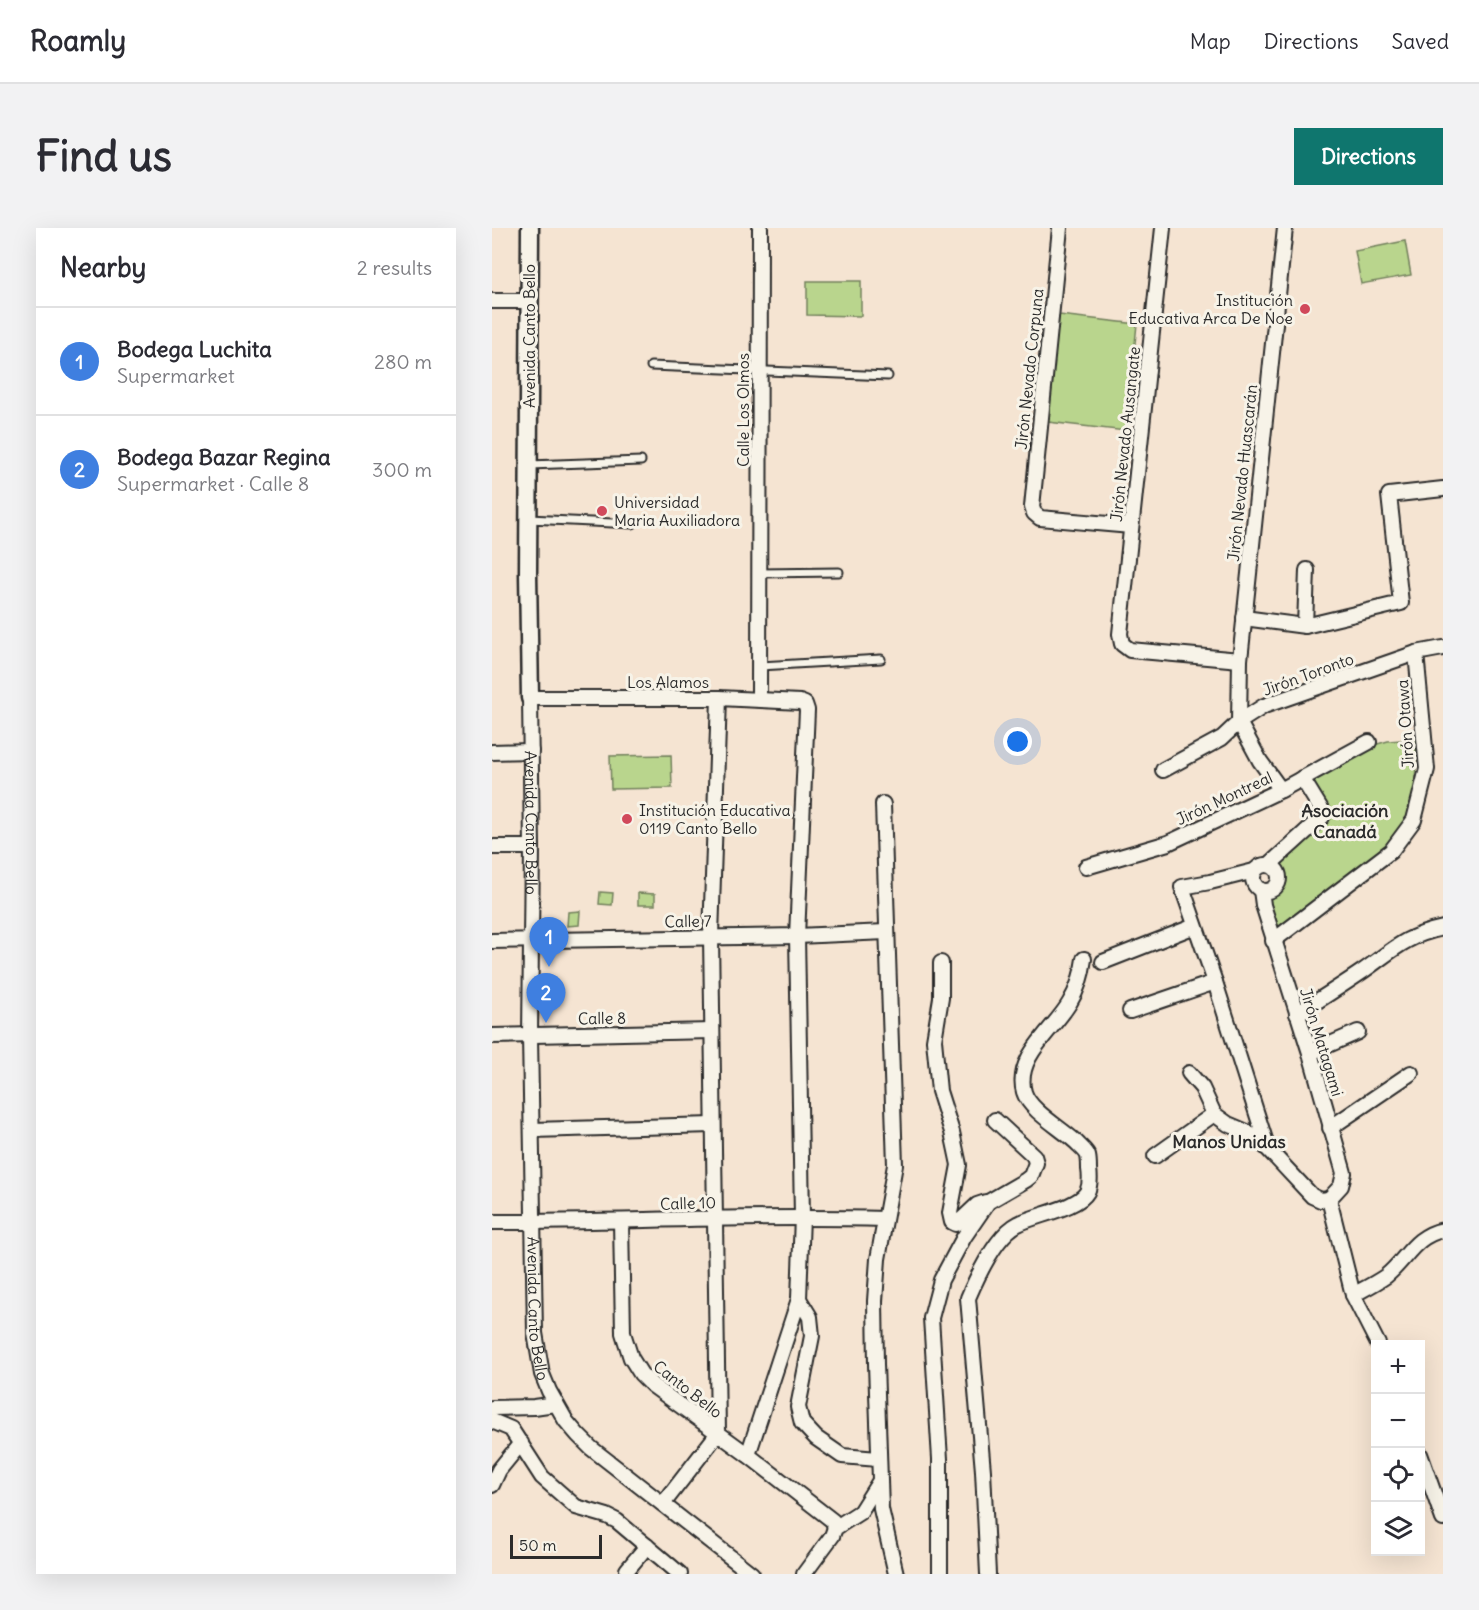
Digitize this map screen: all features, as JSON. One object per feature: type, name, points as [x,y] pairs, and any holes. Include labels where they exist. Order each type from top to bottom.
[{"type":"street","name":"Avenida Canto Bello","points":[[530,228],[529,519],[532,848],[530,1036],[538,1354],[542,1374],[555,1404],[566,1421],[591,1448],[752,1574]]},
{"type":"street","name":"Calle Los Olmos","points":[[759,699],[760,228]]},
{"type":"street","name":"Jirón Nevado Corpuna","points":[[1060,228],[1032,507],[1034,513],[1040,518],[1131,526]]},
{"type":"street","name":"Jirón Nevado Ausangate","points":[[1163,228],[1120,634],[1122,644],[1130,650],[1240,660]]},
{"type":"street","name":"Jirón Nevado Huascarán","points":[[1239,722],[1240,660],[1285,228]]},
{"type":"street","points":[[492,301],[529,301]]},
{"type":"street","points":[[1244,618],[1305,626],[1401,603],[1389,495],[1443,489]]},
{"type":"street","points":[[1305,626],[1307,570]]},
{"type":"street","name":"Jirón Toronto","points":[[1163,771],[1222,738],[1239,722],[1264,706],[1416,653],[1443,648]]},
{"type":"street","name":"Jirón Otawa","points":[[1274,941],[1391,851],[1414,820],[1426,769],[1416,653]]},
{"type":"street","name":"Los Alamos","points":[[531,698],[718,698],[806,704],[797,936]]},
{"type":"street","points":[[663,1504],[718,1433],[711,936],[718,698]]},
{"type":"street","points":[[1239,722],[1260,760],[1281,790]]},
{"type":"street","name":"Jirón Montreal","points":[[1086,867],[1168,843],[1281,790],[1369,742]]},
{"type":"street","points":[[492,752],[531,751]]},
{"type":"street","points":[[1268,1149],[1182,887],[1254,871],[1261,866],[1269,865],[1322,817],[1324,813],[1302,778]]},
{"type":"street","points":[[883,804],[895,1165],[878,1258],[875,1301],[881,1509],[896,1574]]},
{"type":"street","points":[[492,847],[532,848]]},
{"type":"street","points":[[1254,871],[1253,880],[1261,890],[1273,890],[1279,883],[1279,872],[1269,865]]},
{"type":"street","name":"Jirón Matagami","points":[[1261,890],[1263,905],[1310,1053],[1344,1173],[1341,1186],[1329,1199]]},
{"type":"street","points":[[1103,962],[1195,926]]},
{"type":"street","points":[[1297,1014],[1363,971],[1397,945],[1424,932],[1443,928]]},
{"type":"street","name":"Calle 7","points":[[492,941],[797,936],[886,932]]},
{"type":"street","points":[[748,1455],[800,1299],[802,1216],[797,936]]},
{"type":"street","points":[[988,1574],[983,1471],[968,1298],[975,1281],[1002,1236],[1016,1224],[1080,1200],[1088,1191],[1090,1175],[1088,1155],[1072,1137],[1029,1101],[1024,1092],[1022,1078],[1038,1043],[1069,1004],[1078,986],[1084,959]]},
{"type":"street","points":[[941,963],[940,998],[934,1040],[939,1091],[952,1132],[959,1165],[950,1213],[952,1222],[956,1224],[977,1205],[988,1202],[1026,1180],[1035,1170],[1034,1156],[995,1120]]},
{"type":"street","points":[[1130,1011],[1215,982]]},
{"type":"street","name":"Calle 8","points":[[492,1036],[712,1031]]},
{"type":"street","points":[[1310,1053],[1358,1032]]},
{"type":"street","points":[[1189,1073],[1202,1088],[1214,1114],[1259,1140],[1312,1196],[1322,1200],[1329,1199],[1353,1295],[1376,1340]]},
{"type":"street","points":[[1330,1128],[1411,1073]]},
{"type":"street","points":[[1155,1156],[1214,1114]]},
{"type":"street","points":[[532,1130],[713,1125]]},
{"type":"street","points":[[940,1574],[940,1459],[931,1318],[941,1280],[964,1237],[988,1202]]},
{"type":"street","name":"Calle 10","points":[[492,1222],[802,1216],[884,1219]]},
{"type":"street","name":"Canto Bello","points":[[621,1221],[623,1333],[626,1347],[641,1374],[652,1385],[833,1521],[835,1528]]},
{"type":"street","points":[[1353,1295],[1385,1276],[1421,1238],[1431,1232],[1443,1230]]},
{"type":"street","points":[[800,1299],[810,1317],[812,1336],[798,1407],[802,1423],[816,1438],[842,1456],[878,1460]]},
{"type":"street","points":[[492,1408],[555,1404]]},
{"type":"street","points":[[492,1421],[510,1429],[542,1477],[576,1507],[617,1521],[680,1574]]},
{"type":"street","points":[[492,1485],[500,1470],[521,1443]]},
{"type":"street","points":[[1425,1468],[1443,1519]]},
{"type":"street","points":[[804,1574],[832,1536],[835,1528],[860,1512],[879,1482]]},
{"type":"street","points":[[627,1570],[647,1546]]},
{"type":"lane","points":[[651,366],[888,376]]},
{"type":"lane","points":[[529,465],[641,461]]},
{"type":"lane","points":[[529,519],[633,524]]},
{"type":"lane","points":[[760,573],[839,572]]},
{"type":"lane","points":[[760,666],[881,659]]},
{"type":"green space","points":[[1405,241],[1411,275],[1361,284],[1355,251]]},
{"type":"green space","points":[[807,281],[861,281],[861,316],[807,315]]},
{"type":"green space","points":[[1059,315],[1137,324],[1126,431],[1048,422]]},
{"type":"green space","points":[[1416,739],[1413,797],[1407,816],[1398,831],[1349,879],[1277,933],[1269,898],[1286,882],[1286,875],[1279,861],[1326,818],[1307,780],[1367,747],[1388,741]]},
{"type":"green space","points":[[671,755],[672,788],[611,789],[610,756]]},
{"type":"green space","points":[[600,892],[613,893],[612,905],[599,904]]},
{"type":"green space","points":[[638,893],[655,894],[655,905],[638,905]]},
{"type":"green space","points":[[580,911],[579,925],[567,926],[568,912]]},
{"type":"place","name":"Institución Educativa Arca De Noe","points":[[1305,309]]},
{"type":"place","name":"Universidad Maria Auxiliadora","points":[[602,511]]},
{"type":"place","name":"Institución Educativa 0119 Canto Bello","points":[[627,819]]},
{"type":"place","name":"Bodega Luchita","points":[[549,967]]},
{"type":"place","name":"Bodega Bazar Regina","points":[[546,1023]]},
{"type":"district","name":"Asociación Canadá","points":[[1345,821]]},
{"type":"district","name":"Manos Unidas","points":[[1229,1142]]}]
